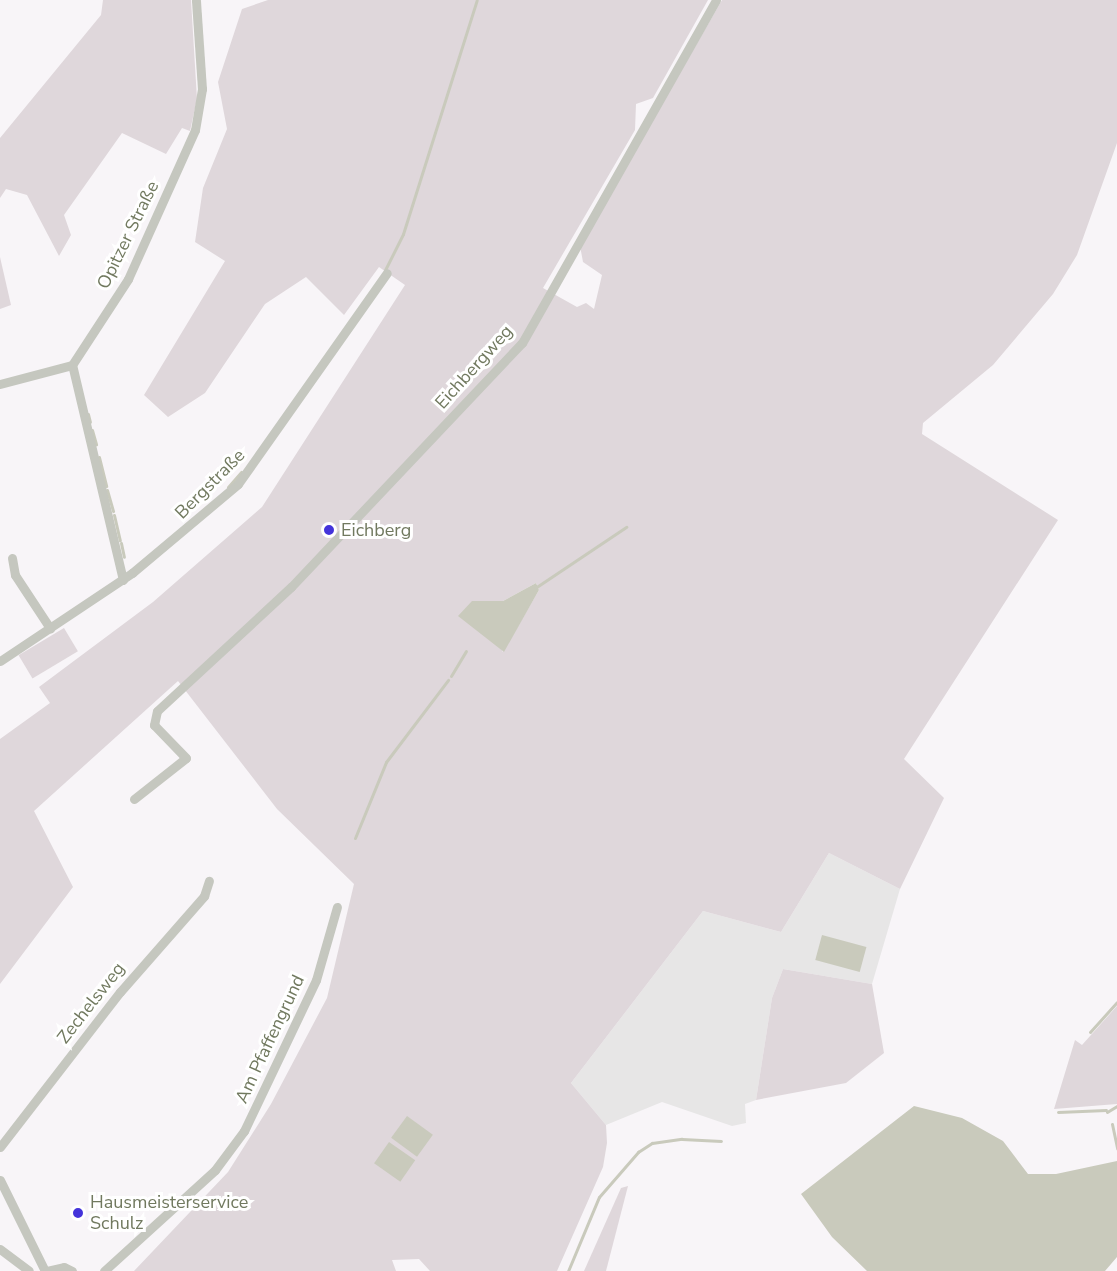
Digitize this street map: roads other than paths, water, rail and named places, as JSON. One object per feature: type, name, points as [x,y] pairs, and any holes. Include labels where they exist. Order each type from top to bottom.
[{"type":"street","name":"Opitzer Straße","points":[[72,365],[128,279],[195,130],[202,89],[196,0]]},
{"type":"street","name":"Eichbergweg","points":[[134,799],[183,762],[184,754],[154,718],[291,587],[522,343],[716,0]]},
{"type":"street","name":"Bergstraße","points":[[1,659],[123,580],[237,484],[387,273]]},
{"type":"street","points":[[0,384],[72,365],[123,580]]},
{"type":"street","points":[[12,558],[15,575],[50,628]]},
{"type":"street","name":"Zechelsweg","points":[[0,1147],[120,992],[204,896],[209,881]]},
{"type":"street","name":"Am Pfaffengrund","points":[[104,1271],[215,1170],[244,1131],[316,980],[337,908]]},
{"type":"street","points":[[0,1180],[46,1271],[64,1267],[72,1271]]},
{"type":"street","points":[[0,1249],[29,1271]]},
{"type":"waterway","points":[[385,270],[403,234],[477,0]]},
{"type":"waterway","points":[[88,414],[90,422]]},
{"type":"waterway","points":[[92,430],[96,444]]},
{"type":"waterway","points":[[99,457],[106,486]]},
{"type":"waterway","points":[[228,487],[241,472]]},
{"type":"waterway","points":[[107,490],[113,511]]},
{"type":"waterway","points":[[114,515],[120,540]]},
{"type":"waterway","points":[[535,588],[626,527]]},
{"type":"waterway","points":[[121,543],[124,557]]},
{"type":"waterway","points":[[451,676],[466,651]]},
{"type":"waterway","points":[[355,838],[386,762],[448,680]]},
{"type":"waterway","points":[[1090,1032],[1117,1002]]},
{"type":"waterway","points":[[1107,1112],[1117,1106]]},
{"type":"waterway","points":[[1058,1112],[1106,1110]]},
{"type":"waterway","points":[[1112,1124],[1117,1148]]},
{"type":"waterway","points":[[568,1271],[599,1197],[638,1152],[652,1143],[682,1139],[721,1141]]},
{"type":"place","name":"Eichberg","points":[[329,530]]},
{"type":"place","name":"Hausmeisterservice Schulz","points":[[78,1213]]}]
